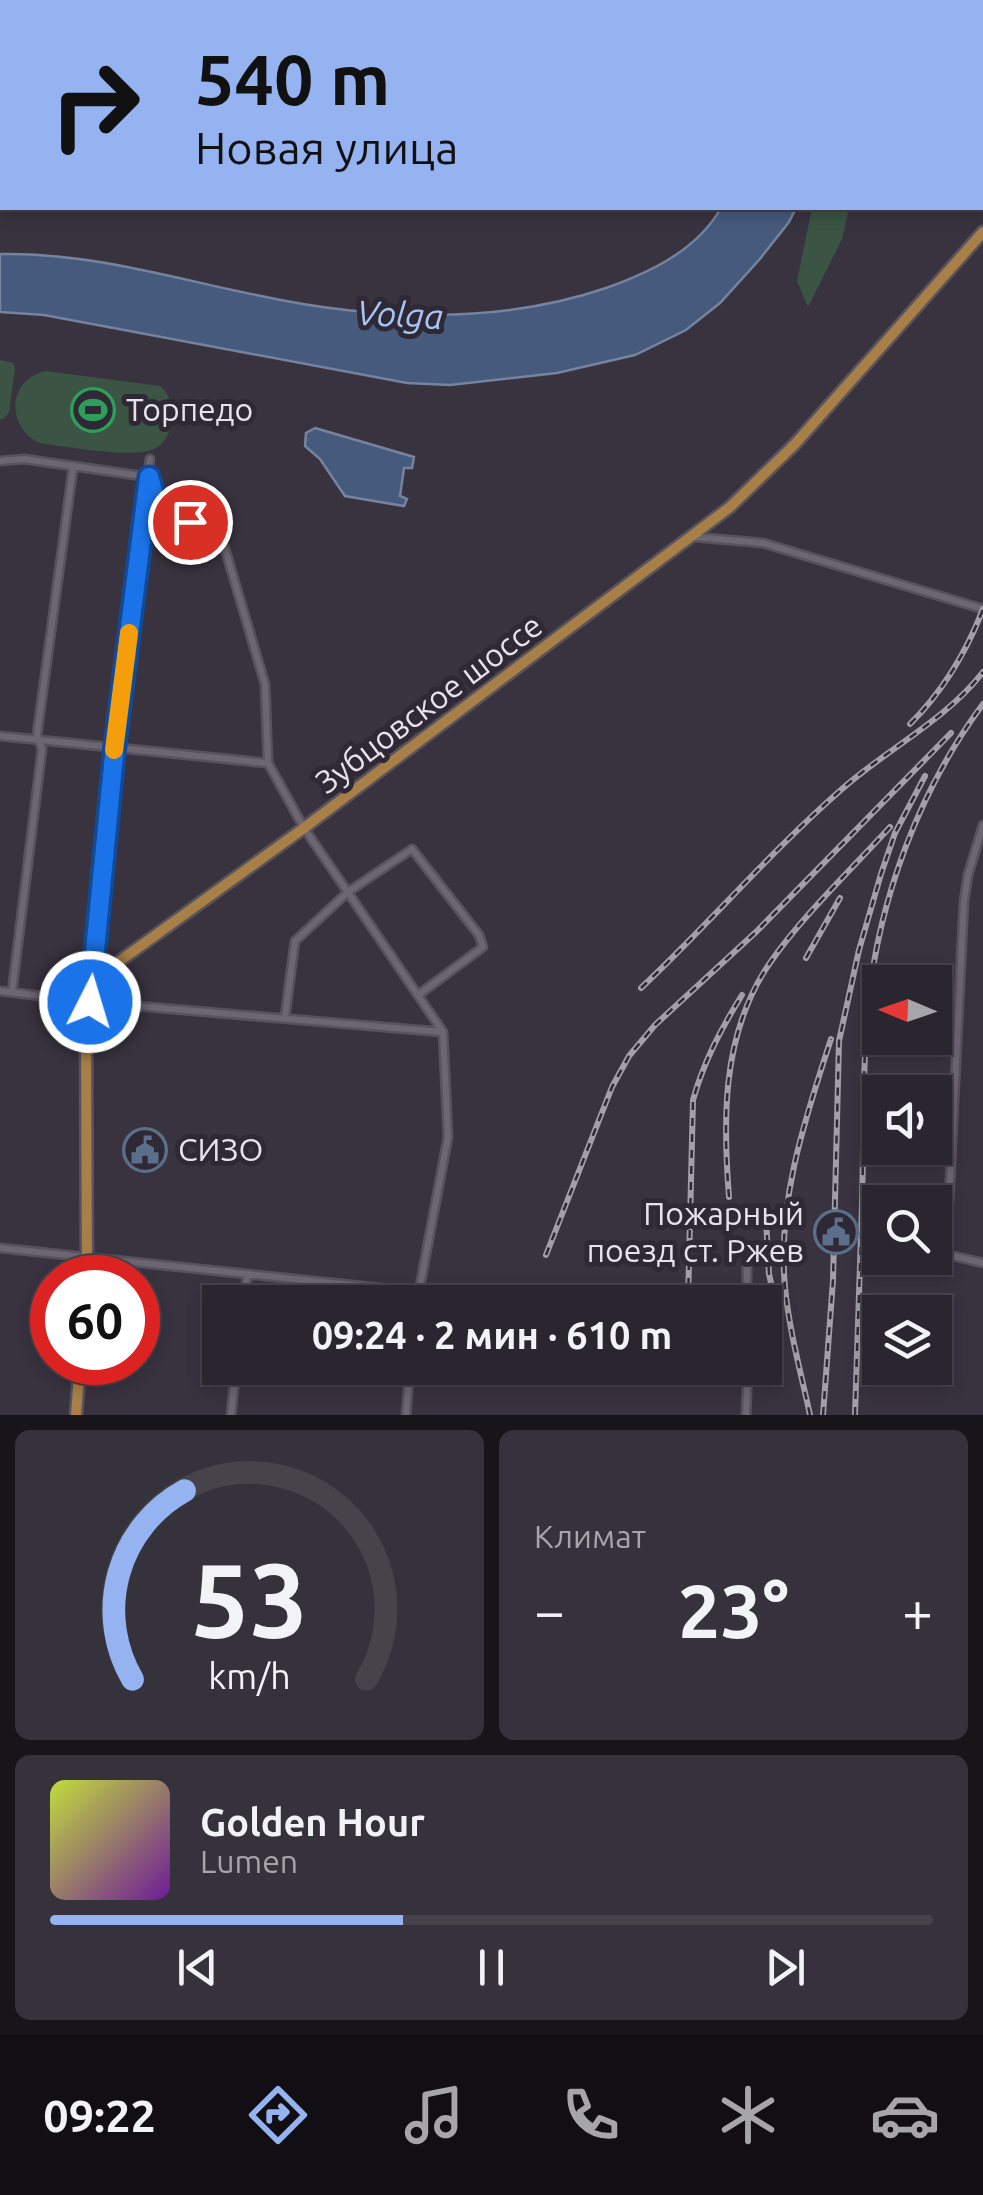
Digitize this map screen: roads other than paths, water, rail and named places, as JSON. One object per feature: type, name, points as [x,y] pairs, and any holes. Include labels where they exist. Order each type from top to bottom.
[{"type":"main road","name":"Зубцовское шоссе","points":[[92,981],[304,828],[730,508],[795,444],[983,232]]},
{"type":"main road","points":[[88,1255],[86,1062],[92,981]]},
{"type":"main road","points":[[76,1415],[78,1385]]},
{"type":"street","points":[[0,461],[24,459],[149,477]]},
{"type":"street","points":[[92,981],[115,745],[150,460]]},
{"type":"street","points":[[12,992],[42,749],[38,738],[73,468]]},
{"type":"street","points":[[149,477],[156,502],[223,542],[264,684],[268,763],[304,828],[443,1032],[448,1136],[419,1285]]},
{"type":"street","points":[[694,537],[763,543],[983,608]]},
{"type":"street","points":[[0,736],[268,763]]},
{"type":"street","points":[[983,824],[964,902],[947,1242],[948,1256],[983,1263]]},
{"type":"street","points":[[286,1017],[296,941],[348,892],[412,849],[480,934],[483,947],[418,996]]},
{"type":"street","points":[[0,991],[443,1032]]},
{"type":"street","points":[[0,1248],[77,1255]]},
{"type":"street","points":[[160,1265],[343,1285]]},
{"type":"street","points":[[747,1267],[747,1285]]},
{"type":"street","points":[[246,1285],[247,1276]]},
{"type":"street","points":[[231,1415],[234,1385]]},
{"type":"street","points":[[406,1415],[409,1385]]},
{"type":"street","points":[[746,1415],[747,1385]]},
{"type":"water","name":"Volga","points":[[720,210],[795,210],[759,260],[720,303],[686,330],[635,355],[557,373],[450,385],[407,383],[44,315],[0,312],[0,254],[99,262],[347,310],[435,315],[522,308],[564,300],[640,275],[686,248]]},
{"type":"water","points":[[315,428],[414,457],[412,468],[404,468],[400,496],[407,499],[404,506],[345,496],[320,459],[305,446],[306,433]]},
{"type":"railway","points":[[910,724],[952,671],[983,609]]},
{"type":"railway","points":[[641,988],[816,813],[859,774],[952,705],[983,672]]},
{"type":"railway","points":[[855,1415],[865,1054],[873,965],[892,886],[921,809],[960,737],[983,704]]},
{"type":"railway","points":[[546,1255],[612,1087],[629,1056],[655,1025],[757,931],[951,733]]},
{"type":"railway","points":[[823,1415],[833,1280],[839,1041],[881,874],[895,833],[925,776]]},
{"type":"railway","points":[[729,1197],[728,1082],[750,998],[791,935],[890,827]]},
{"type":"railway","points":[[806,958],[840,898]]},
{"type":"railway","points":[[688,1285],[693,1100],[714,1046],[742,995]]},
{"type":"railway","points":[[810,1415],[787,1303],[785,1223],[795,1161],[831,1039]]},
{"type":"railway","points":[[766,1219],[771,1285]]},
{"type":"place","name":"Торпедо","points":[[93,410]]},
{"type":"place","name":"СИЗО","points":[[145,1150]]},
{"type":"place","name":"Пожарный поезд ст. Ржев","points":[[836,1232]]}]
